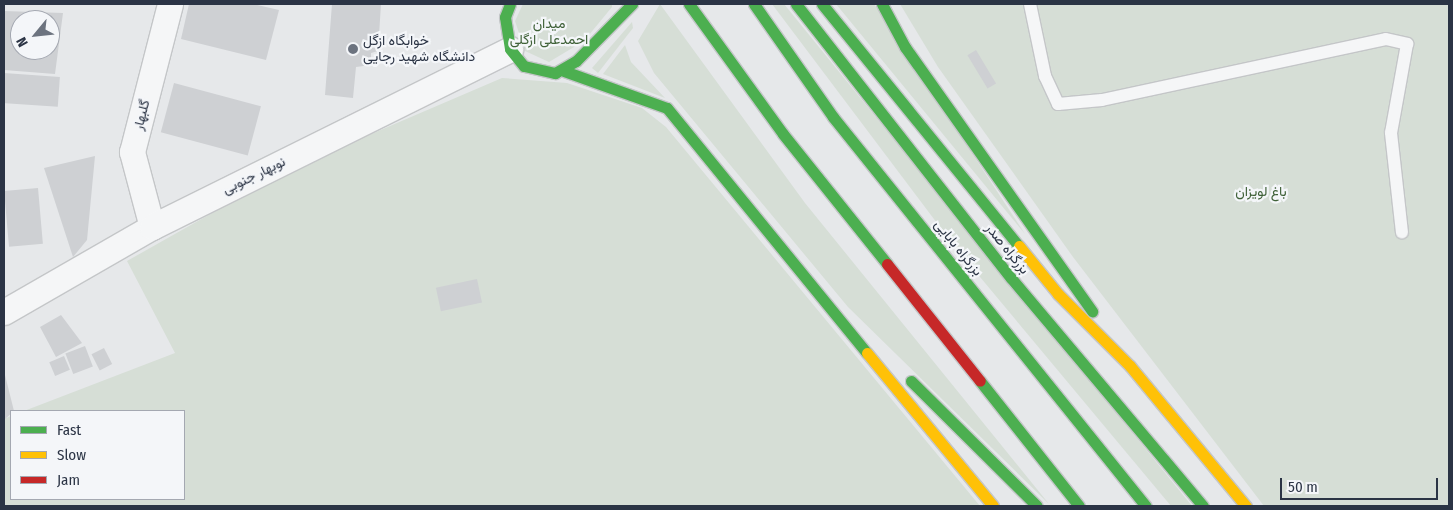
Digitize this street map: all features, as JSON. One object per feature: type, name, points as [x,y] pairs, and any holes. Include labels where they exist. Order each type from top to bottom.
[{"type":"main road","points":[[510,4],[505,17],[510,49],[533,71],[564,71],[667,108],[993,506]]},
{"type":"main road","points":[[564,71],[632,4]]},
{"type":"main road","points":[[689,4],[783,134],[1079,506]]},
{"type":"main road","name":"بزرگراه بابایی","points":[[754,4],[833,117],[1146,506]]},
{"type":"main road","name":"بزرگراه صدر","points":[[796,4],[1011,278],[1203,506]]},
{"type":"main road","points":[[822,4],[1058,294],[1130,366]]},
{"type":"main road","points":[[882,4],[904,47],[1130,366],[1246,506]]},
{"type":"main road","points":[[812,283],[890,360]]},
{"type":"main road","points":[[904,374],[1037,506]]},
{"type":"main road","points":[[1201,453],[1236,506]]},
{"type":"street","name":"گلبهار","points":[[152,227],[132,152],[170,4]]},
{"type":"street","name":"نوبهار جنوبی","points":[[5,306],[152,227],[510,49]]},
{"type":"lane","points":[[1030,4],[1044,76],[1058,104],[1102,100],[1386,39],[1407,44],[1391,133],[1402,232]]},
{"type":"green space","name":"میدان احمدعلی ازگلی","points":[[523,4],[612,4],[612,7],[584,41],[549,62],[525,51],[515,21]]},
{"type":"green space","points":[[660,4],[805,203],[1049,504],[848,307],[654,73],[638,41]]},
{"type":"green space","points":[[772,4],[784,4],[1192,506],[1171,506],[955,247]]},
{"type":"green space","points":[[836,4],[874,4],[1025,234]]},
{"type":"green space","name":"باغ لویزان","points":[[900,4],[1449,4],[1449,506],[1264,506],[1073,257],[938,67]]},
{"type":"green space","points":[[632,22],[633,28],[598,73],[592,68]]},
{"type":"green space","points":[[625,45],[631,62],[665,98],[603,74]]},
{"type":"green space","points":[[502,78],[567,83],[642,108],[666,127],[980,506],[4,506],[4,419],[10,416],[10,500],[185,500],[185,410],[27,410],[175,353],[127,261],[292,168]]},
{"type":"building","points":[[189,4],[253,4],[279,10],[266,60],[181,39]]},
{"type":"building","name":"خوابگاه ازگل دانشگاه شهید رجایی","points":[[332,4],[381,4],[378,51],[371,53],[371,65],[356,67],[353,98],[325,95]]},
{"type":"building","points":[[4,11],[10,11],[10,60],[57,60],[55,74],[4,70]]},
{"type":"building","points":[[60,13],[63,13],[60,36]]},
{"type":"building","points":[[976,50],[996,83],[988,89],[967,55]]},
{"type":"building","points":[[4,73],[60,77],[58,107],[4,103]]},
{"type":"building","points":[[174,83],[261,106],[248,156],[161,132]]},
{"type":"building","points":[[95,156],[87,240],[73,257],[44,168]]},
{"type":"building","points":[[38,188],[43,244],[9,247],[4,191]]},
{"type":"building","points":[[477,279],[482,302],[441,311],[436,288]]},
{"type":"building","points":[[61,315],[82,343],[56,357],[40,327]]},
{"type":"building","points":[[85,346],[93,367],[73,374],[65,354]]},
{"type":"building","points":[[104,348],[112,364],[100,370],[92,354]]},
{"type":"building","points":[[64,356],[70,370],[55,376],[49,362]]},
{"type":"building","points":[[4,371],[14,410],[10,410],[10,415],[4,420]]},
{"type":"traffic: fast","points":[[510,4],[505,17],[510,49],[524,66],[555,73],[576,61],[632,4]]},
{"type":"traffic: fast","points":[[689,4],[783,134],[887,264]]},
{"type":"traffic: fast","points":[[754,4],[833,117],[1146,506]]},
{"type":"traffic: fast","points":[[796,4],[1011,278],[1203,506]]},
{"type":"traffic: fast","points":[[822,4],[1019,246]]},
{"type":"traffic: fast","points":[[882,4],[905,47],[1092,311]]},
{"type":"traffic: fast","points":[[564,71],[667,108],[867,353]]},
{"type":"traffic: fast","points":[[911,381],[1037,506]]},
{"type":"traffic: fast","points":[[980,381],[1079,506]]},
{"type":"traffic: slow","points":[[1019,246],[1058,294],[1130,366],[1246,506]]},
{"type":"traffic: slow","points":[[867,353],[993,506]]},
{"type":"traffic: jam","points":[[887,264],[980,381]]},
{"type":"place","name":"خوابگاه ازگل دانشگاه شهید رجایی","points":[[353,49]]}]
